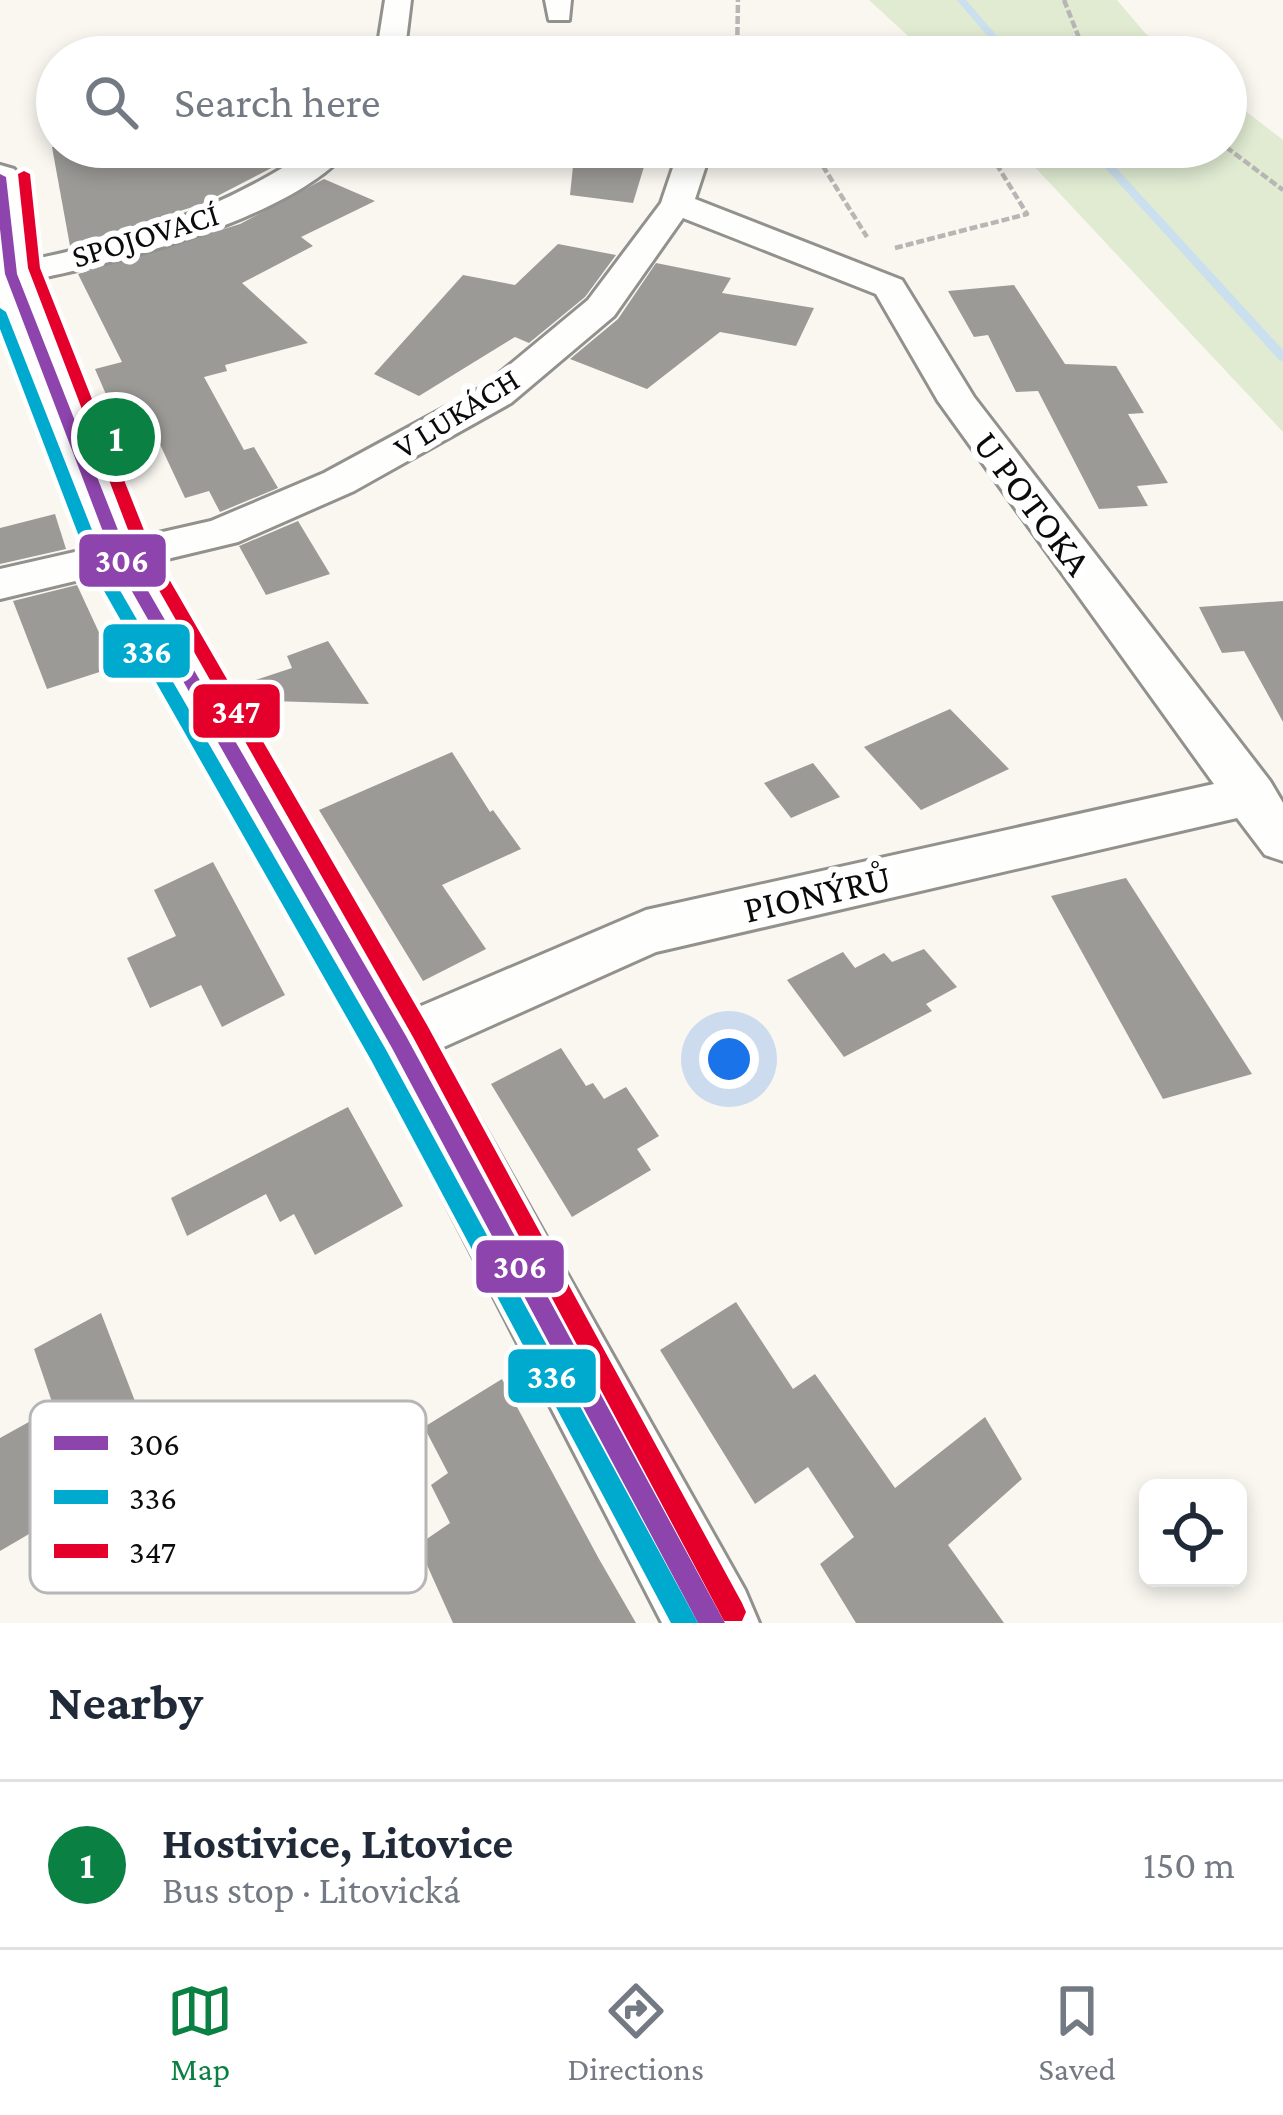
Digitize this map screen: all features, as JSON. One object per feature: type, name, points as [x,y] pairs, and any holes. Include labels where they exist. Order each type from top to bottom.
[{"type":"street","points":[[394,36],[398,0]]},
{"type":"street","name":"SPOJOVACÍ","points":[[6,275],[172,234],[289,183],[308,168]]},
{"type":"street","name":"V LUKÁCH","points":[[0,584],[223,532],[339,482],[497,394],[601,308],[677,203],[689,168]]},
{"type":"street","points":[[0,177],[6,275],[121,558],[399,1042],[712,1623]]},
{"type":"street","points":[[677,203],[884,270]]},
{"type":"street","name":"U POTOKA","points":[[884,270],[957,401],[1283,841]]},
{"type":"street","name":"PIONÝRŮ","points":[[399,1042],[646,932],[1252,795]]},
{"type":"path","points":[[737,36],[738,0]]},
{"type":"path","points":[[1064,0],[1078,36]]},
{"type":"path","points":[[1247,163],[1283,190]]},
{"type":"path","points":[[823,168],[884,270],[1027,214],[999,168]]},
{"type":"green space","points":[[869,0],[1117,0],[1149,36],[908,36]]},
{"type":"green space","points":[[1247,112],[1283,140],[1283,432],[1036,168],[1247,168]]},
{"type":"building","points":[[56,168],[271,168],[202,204],[70,246]]},
{"type":"building","points":[[573,168],[644,168],[633,203],[570,195]]},
{"type":"building","points":[[324,179],[375,201],[301,237],[313,246],[242,283],[308,343],[225,365],[227,371],[204,377],[244,450],[254,447],[278,488],[220,512],[209,491],[185,498],[143,408],[115,415],[95,369],[122,362],[78,274],[240,224]]},
{"type":"building","points":[[558,244],[616,255],[585,297],[529,343],[515,337],[419,396],[374,374],[463,275],[515,285]]},
{"type":"building","points":[[656,263],[731,278],[722,293],[814,308],[796,346],[720,332],[647,389],[570,359],[618,319]]},
{"type":"building","points":[[1014,285],[1065,364],[1116,366],[1144,413],[1128,414],[1168,483],[1137,486],[1148,506],[1099,509],[1038,391],[1016,392],[988,335],[974,337],[948,291]]},
{"type":"building","points":[[55,514],[66,549],[0,564],[0,528]]},
{"type":"building","points":[[298,521],[330,574],[266,595],[239,546]]},
{"type":"building","points":[[77,585],[115,667],[47,689],[13,601]]},
{"type":"building","points":[[1283,601],[1283,722],[1244,651],[1222,653],[1199,607]]},
{"type":"building","points":[[328,641],[369,704],[238,700],[231,688],[292,668],[287,656]]},
{"type":"building","points":[[950,709],[1009,769],[921,810],[864,747]]},
{"type":"building","points":[[452,752],[490,812],[521,849],[442,885],[486,949],[423,981],[319,810]]},
{"type":"building","points":[[813,763],[840,797],[791,818],[764,783]]},
{"type":"building","points":[[213,862],[285,995],[222,1027],[201,985],[150,1008],[127,958],[176,936],[154,890]]},
{"type":"building","points":[[1126,878],[1252,1074],[1163,1099],[1051,896]]},
{"type":"building","points":[[924,949],[957,987],[926,1004],[932,1011],[844,1057],[787,980],[843,952],[855,968],[884,953],[892,962]]},
{"type":"building","points":[[561,1048],[586,1086],[593,1083],[604,1099],[626,1087],[659,1136],[637,1149],[651,1170],[572,1217],[491,1084]]},
{"type":"building","points":[[348,1107],[403,1206],[315,1255],[294,1214],[280,1222],[266,1194],[187,1236],[171,1198]]},
{"type":"building","points":[[736,1302],[793,1389],[815,1374],[895,1488],[985,1417],[1022,1479],[948,1545],[1004,1623],[856,1623],[820,1564],[854,1537],[808,1467],[755,1504],[660,1350]]},
{"type":"building","points":[[101,1313],[135,1401],[52,1401],[34,1349]]},
{"type":"building","points":[[502,1379],[636,1623],[453,1623],[426,1563],[426,1540],[450,1523],[431,1485],[448,1473],[426,1426]]},
{"type":"building","points":[[30,1421],[30,1533],[0,1551],[0,1438]]},
{"type":"waterway","points":[[961,0],[992,36]]},
{"type":"waterway","points":[[1110,168],[1283,357]]},
{"type":"transit line","name":"347","points":[[24,174],[34,268],[143,548],[420,1031],[733,1612]]},
{"type":"transit line","name":"306","points":[[0,177],[11,274],[121,558],[399,1042],[712,1623]]},
{"type":"transit line","name":"336","points":[[0,312],[99,568],[378,1054],[685,1623]]},
{"type":"place","name":"Hostivice, Litovice","points":[[116,437]]}]
